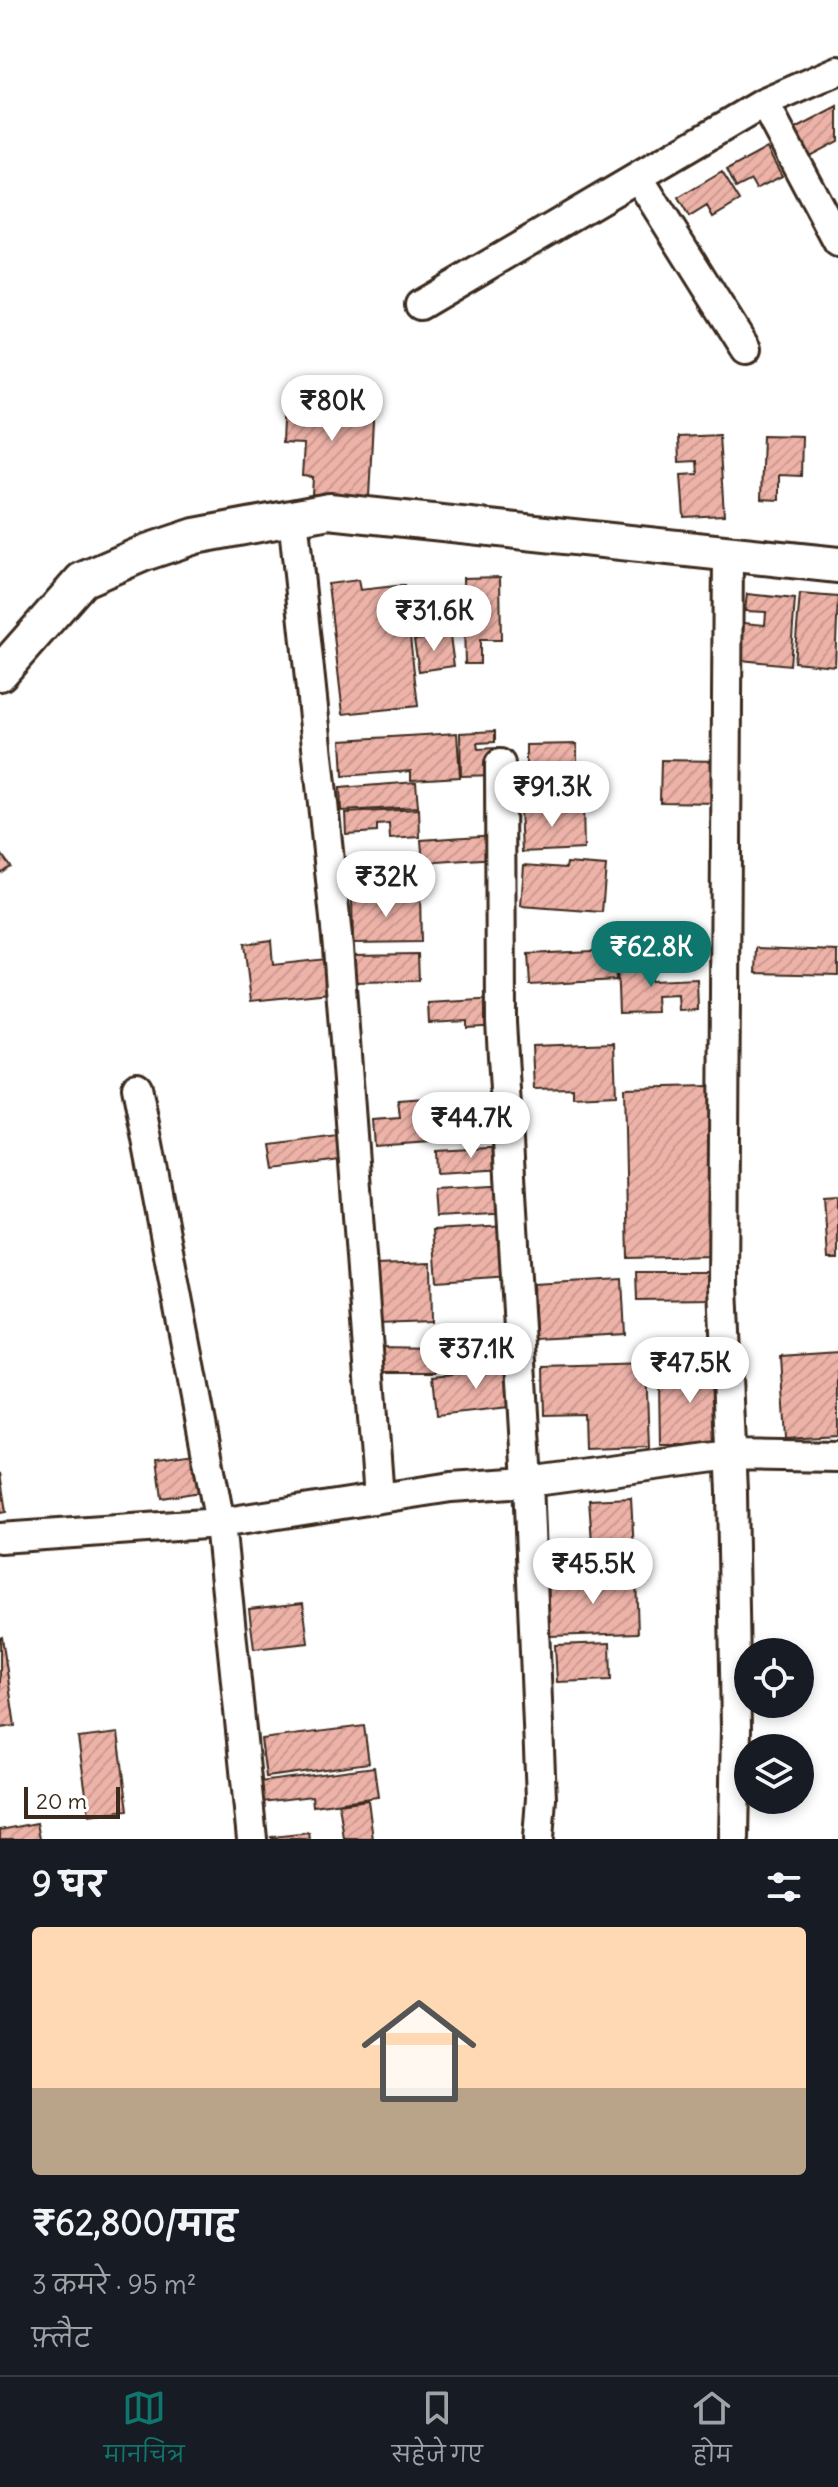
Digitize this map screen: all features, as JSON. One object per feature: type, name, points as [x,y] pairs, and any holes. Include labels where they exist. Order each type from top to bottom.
[{"type":"street","points":[[420,305],[764,103],[838,71]]},
{"type":"street","points":[[764,103],[838,242]]},
{"type":"street","points":[[638,177],[746,349]]},
{"type":"street","points":[[0,673],[82,580],[147,552],[195,536],[329,511],[838,565]]},
{"type":"street","points":[[293,517],[338,947],[379,1498]]},
{"type":"street","points":[[728,554],[723,1286],[736,1728],[734,1839]]},
{"type":"street","points":[[500,764],[501,1022],[528,1482],[541,1798],[538,1839]]},
{"type":"street","points":[[137,1087],[220,1523],[252,1839]]},
{"type":"street","points":[[0,1538],[220,1523],[451,1487],[528,1482],[730,1455],[838,1457]]},
{"type":"building","points":[[838,107],[838,141],[804,159],[790,132]]},
{"type":"building","points":[[767,148],[782,176],[756,189],[751,180],[736,188],[727,170]]},
{"type":"building","points":[[722,172],[740,201],[713,217],[707,206],[689,217],[678,198]]},
{"type":"building","points":[[284,398],[374,402],[369,497],[312,494],[313,477],[302,476],[304,444],[282,443]]},
{"type":"building","points":[[719,435],[724,515],[684,517],[681,475],[698,474],[697,461],[679,462],[678,437]]},
{"type":"building","points":[[763,435],[802,436],[801,476],[779,475],[779,500],[761,499]]},
{"type":"building","points":[[500,577],[501,640],[480,640],[480,664],[465,664],[463,578]]},
{"type":"building","points":[[358,580],[360,590],[404,585],[418,706],[343,714],[328,584]]},
{"type":"building","points":[[747,594],[795,599],[790,665],[741,660],[744,623],[765,625],[766,612],[745,611]]},
{"type":"building","points":[[800,594],[838,597],[835,666],[794,662]]},
{"type":"building","points":[[450,636],[454,666],[419,671],[414,640]]},
{"type":"building","points":[[495,731],[495,742],[477,743],[478,749],[496,748],[496,775],[461,776],[460,733]]},
{"type":"building","points":[[457,733],[460,777],[411,780],[411,771],[343,776],[341,740]]},
{"type":"building","points":[[577,744],[577,772],[526,772],[526,745]]},
{"type":"building","points":[[661,760],[720,761],[720,803],[660,802]]},
{"type":"building","points":[[416,782],[418,807],[341,811],[340,788]]},
{"type":"building","points":[[583,806],[584,849],[522,852],[520,808]]},
{"type":"building","points":[[419,809],[420,837],[390,839],[389,824],[377,825],[377,832],[346,834],[345,813]]},
{"type":"building","points":[[495,835],[496,858],[423,863],[421,840]]},
{"type":"building","points":[[0,852],[10,866],[0,873]]},
{"type":"building","points":[[567,863],[606,866],[602,912],[521,906],[524,865],[566,868]]},
{"type":"building","points":[[420,867],[421,886],[350,890],[349,872]]},
{"type":"building","points":[[420,895],[421,942],[353,943],[352,896]]},
{"type":"building","points":[[271,940],[273,965],[335,958],[339,992],[251,1001],[244,944]]},
{"type":"building","points":[[757,948],[838,951],[838,975],[756,973]]},
{"type":"building","points":[[614,950],[616,980],[530,985],[528,954]]},
{"type":"building","points":[[418,954],[419,981],[353,982],[352,955]]},
{"type":"building","points":[[650,961],[651,981],[697,979],[698,1010],[679,1011],[678,995],[656,996],[657,1012],[619,1013],[617,962]]},
{"type":"building","points":[[498,999],[499,1026],[467,1028],[467,1021],[429,1023],[428,1003]]},
{"type":"building","points":[[614,1043],[616,1095],[573,1097],[573,1088],[534,1089],[532,1046]]},
{"type":"building","points":[[709,1086],[713,1256],[628,1258],[624,1088]]},
{"type":"building","points":[[426,1098],[430,1142],[374,1146],[372,1120],[400,1118],[398,1100]]},
{"type":"building","points":[[351,1134],[355,1158],[275,1169],[271,1145]]},
{"type":"building","points":[[505,1147],[506,1169],[437,1173],[436,1151]]},
{"type":"building","points":[[512,1185],[513,1213],[435,1217],[433,1189]]},
{"type":"building","points":[[838,1195],[838,1259],[828,1259],[824,1196]]},
{"type":"building","points":[[507,1226],[510,1276],[437,1281],[433,1230]]},
{"type":"building","points":[[431,1263],[432,1322],[376,1324],[375,1265]]},
{"type":"building","points":[[636,1272],[711,1272],[711,1299],[637,1300]]},
{"type":"building","points":[[622,1279],[625,1334],[535,1339],[533,1284]]},
{"type":"building","points":[[376,1347],[436,1348],[436,1372],[376,1372]]},
{"type":"building","points":[[838,1352],[838,1436],[786,1439],[781,1356]]},
{"type":"building","points":[[679,1359],[716,1359],[717,1445],[660,1445],[659,1382],[679,1381]]},
{"type":"building","points":[[646,1364],[649,1447],[585,1449],[584,1414],[545,1415],[544,1367]]},
{"type":"building","points":[[515,1368],[519,1406],[437,1415],[433,1376]]},
{"type":"building","points":[[202,1452],[207,1491],[162,1498],[157,1458]]},
{"type":"building","points":[[0,1473],[6,1512],[0,1513]]},
{"type":"building","points":[[631,1498],[635,1568],[594,1570],[589,1500]]},
{"type":"building","points":[[636,1577],[638,1633],[550,1636],[548,1580]]},
{"type":"building","points":[[303,1603],[308,1643],[254,1649],[249,1609]]},
{"type":"building","points":[[0,1638],[15,1726],[0,1728]]},
{"type":"building","points":[[610,1643],[611,1680],[557,1682],[555,1645]]},
{"type":"building","points":[[364,1726],[369,1763],[266,1777],[261,1739]]},
{"type":"building","points":[[118,1733],[128,1810],[89,1815],[78,1738]]},
{"type":"building","points":[[374,1767],[378,1797],[313,1806],[312,1796],[262,1802],[259,1782]]},
{"type":"building","points":[[368,1800],[373,1839],[344,1839],[339,1804]]},
{"type":"building","points":[[37,1823],[40,1839],[0,1839],[0,1830]]},
{"type":"building","points":[[309,1833],[310,1839],[271,1837]]}]
